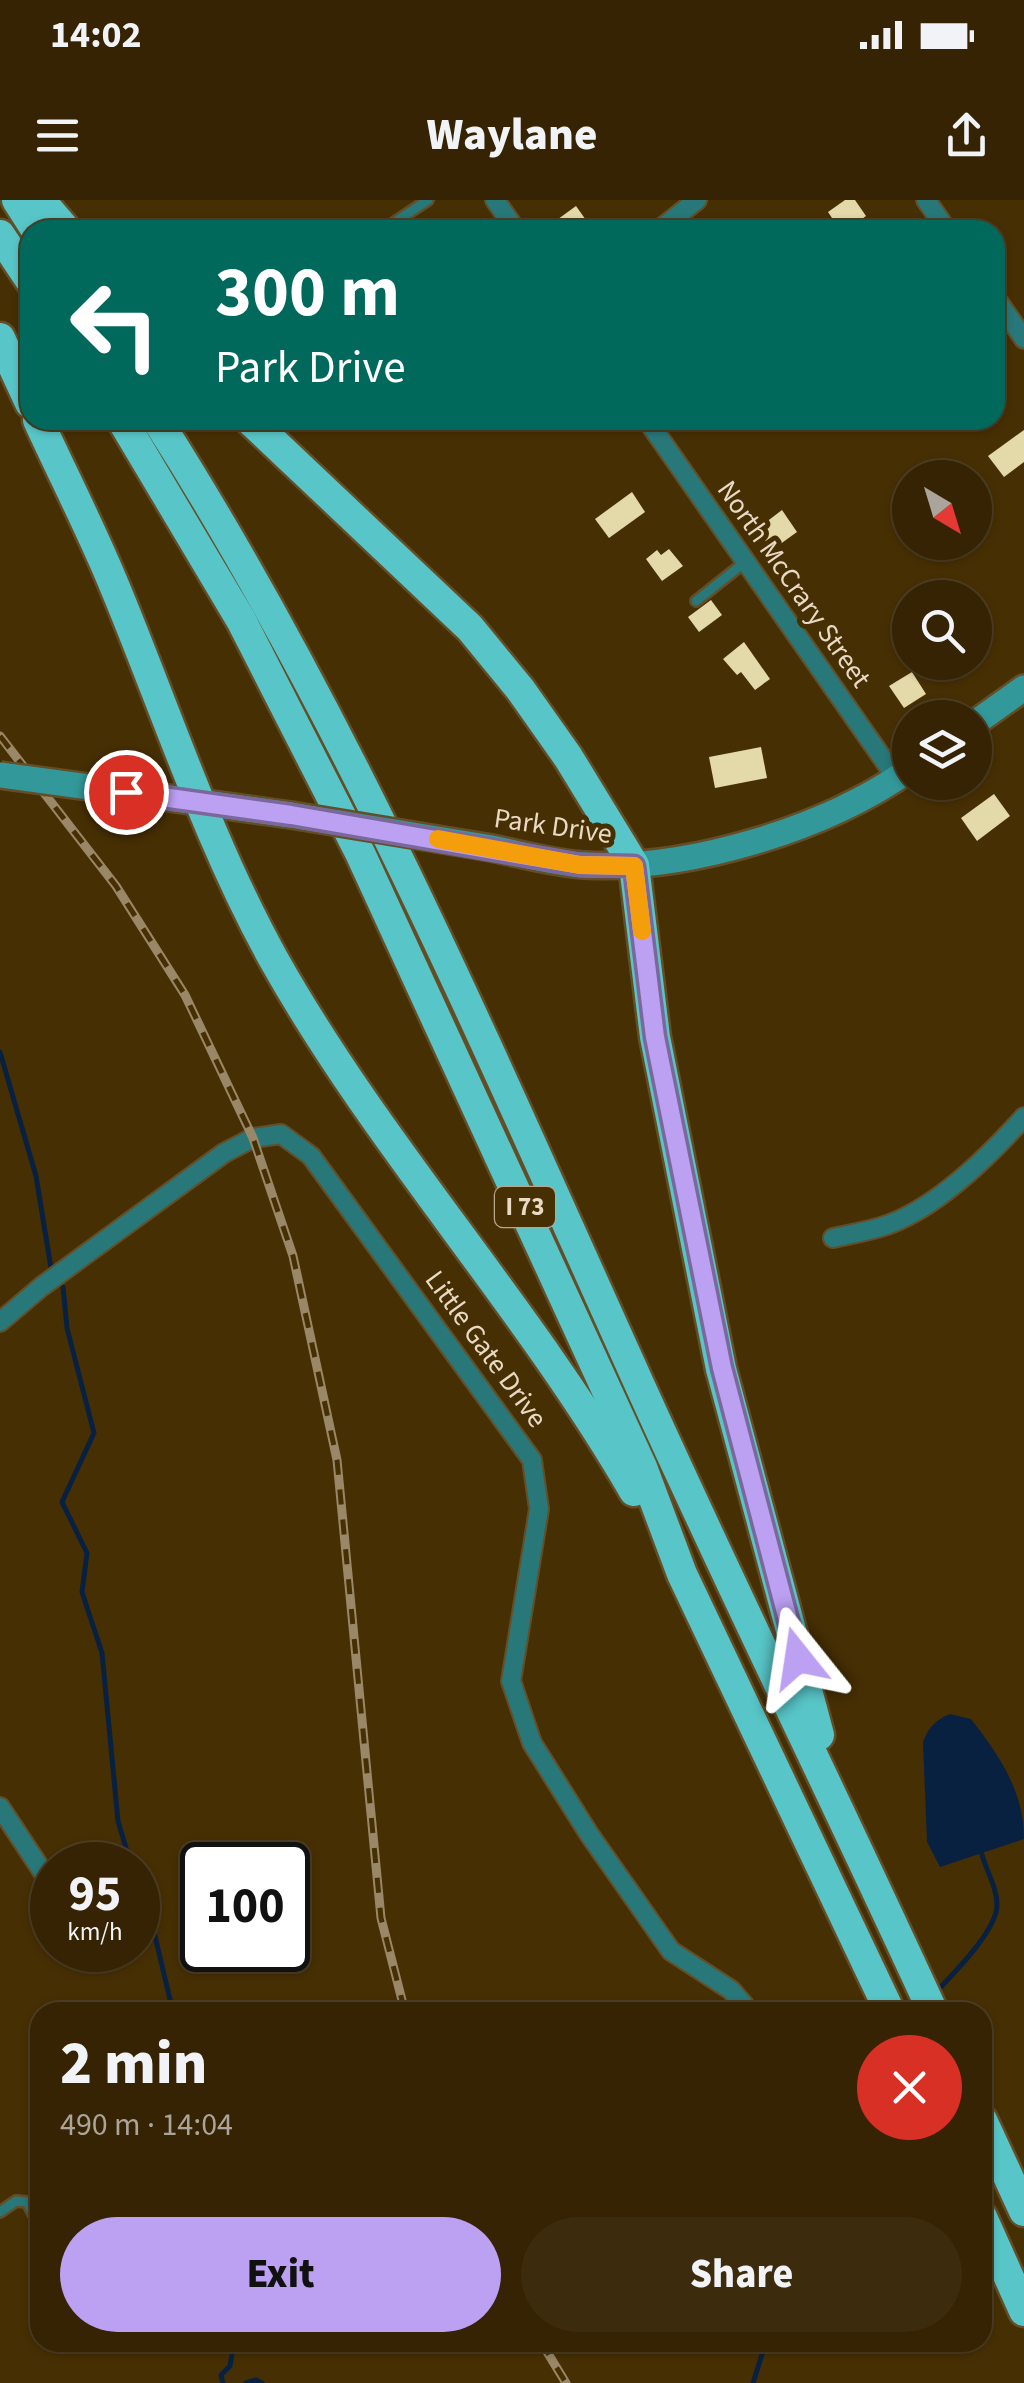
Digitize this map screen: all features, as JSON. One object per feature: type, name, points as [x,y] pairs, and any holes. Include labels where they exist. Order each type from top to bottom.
[{"type":"highway","points":[[40,200],[57,220]]},
{"type":"highway","points":[[0,235],[20,265]]},
{"type":"highway","points":[[0,338],[20,381]]},
{"type":"highway","points":[[43,430],[114,582],[198,801],[273,958],[352,1088],[593,1420],[682,1574]]},
{"type":"highway","name":"I 73","points":[[128,430],[241,620],[360,853],[642,1466],[682,1574],[885,2002]]},
{"type":"highway","name":"I 73","points":[[163,430],[275,619],[408,882],[702,1524],[928,2002]]},
{"type":"highway","points":[[261,430],[470,628],[568,757],[634,866],[655,1037],[722,1368],[837,1803]]},
{"type":"highway","points":[[992,2141],[1024,2210]]},
{"type":"highway","points":[[992,2240],[1024,2311]]},
{"type":"main road","points":[[992,711],[1024,688]]},
{"type":"main road","name":"Park Drive","points":[[0,774],[291,815],[580,865],[634,866],[768,838],[830,816],[892,780]]},
{"type":"street","points":[[672,220],[697,200]]},
{"type":"street","points":[[1005,312],[1024,340]]},
{"type":"street","name":"North McCrary Street","points":[[654,430],[745,562],[892,759]]},
{"type":"street","points":[[833,1238],[891,1224],[920,1208],[972,1169],[1024,1116]]},
{"type":"street","name":"Little Gate Drive","points":[[0,1322],[42,1287],[239,1145],[253,1138],[282,1134],[311,1156],[532,1460],[539,1509],[510,1681],[532,1742],[589,1834],[671,1951],[731,1990],[741,2002]]},
{"type":"street","points":[[0,1807],[30,1853]]},
{"type":"lane","points":[[399,220],[428,200]]},
{"type":"lane","points":[[696,601],[745,562]]},
{"type":"lane","points":[[0,2212],[16,2202],[28,2202],[30,2206]]},
{"type":"water","points":[[950,1714],[971,1719],[1000,1760],[1020,1805],[1024,1839],[940,1867],[927,1842],[923,1742],[933,1725]]},
{"type":"building","points":[[845,200],[855,200],[866,216],[861,220],[833,220],[828,212]]},
{"type":"building","points":[[576,206],[586,220],[557,220]]},
{"type":"building","points":[[1024,430],[1024,462],[1004,477],[988,456]]},
{"type":"building","points":[[632,492],[645,512],[609,538],[595,519]]},
{"type":"building","points":[[782,510],[797,532],[772,550],[757,529]]},
{"type":"building","points":[[669,549],[683,566],[662,581],[646,559],[657,550],[661,555]]},
{"type":"building","points":[[711,600],[722,615],[699,632],[688,617]]},
{"type":"building","points":[[744,642],[770,679],[755,690],[741,672],[737,675],[723,659]]},
{"type":"building","points":[[899,680],[917,680],[926,694],[917,700],[899,700],[889,686]]},
{"type":"building","points":[[761,747],[767,778],[715,788],[709,757]]},
{"type":"building","points":[[992,795],[1010,816],[977,841],[961,818],[986,800],[992,800]]},
{"type":"waterway","points":[[0,1052],[36,1176],[51,1268]]},
{"type":"waterway","points":[[63,1287],[67,1328],[94,1433],[62,1502],[87,1553],[82,1592],[102,1653],[118,1821],[124,1842]]},
{"type":"waterway","points":[[937,1991],[973,1951],[995,1915],[995,1891],[981,1851]]},
{"type":"waterway","points":[[160,1957],[171,2002]]},
{"type":"waterway","points":[[223,2383],[221,2375],[230,2366],[232,2352]]},
{"type":"waterway","points":[[753,2383],[763,2352]]},
{"type":"waterway","points":[[246,2383],[262,2383]]},
{"type":"railway","points":[[0,736],[116,886],[185,995],[253,1138],[293,1256],[337,1460],[381,1918],[402,2002]]},
{"type":"railway","points":[[547,2352],[566,2383]]},
{"type":"slow traffic","points":[[438,839],[580,865],[634,866],[642,931]]},
{"type":"route","points":[[126,792],[291,815],[580,865],[634,866],[655,1037],[722,1368],[798,1658]]}]
